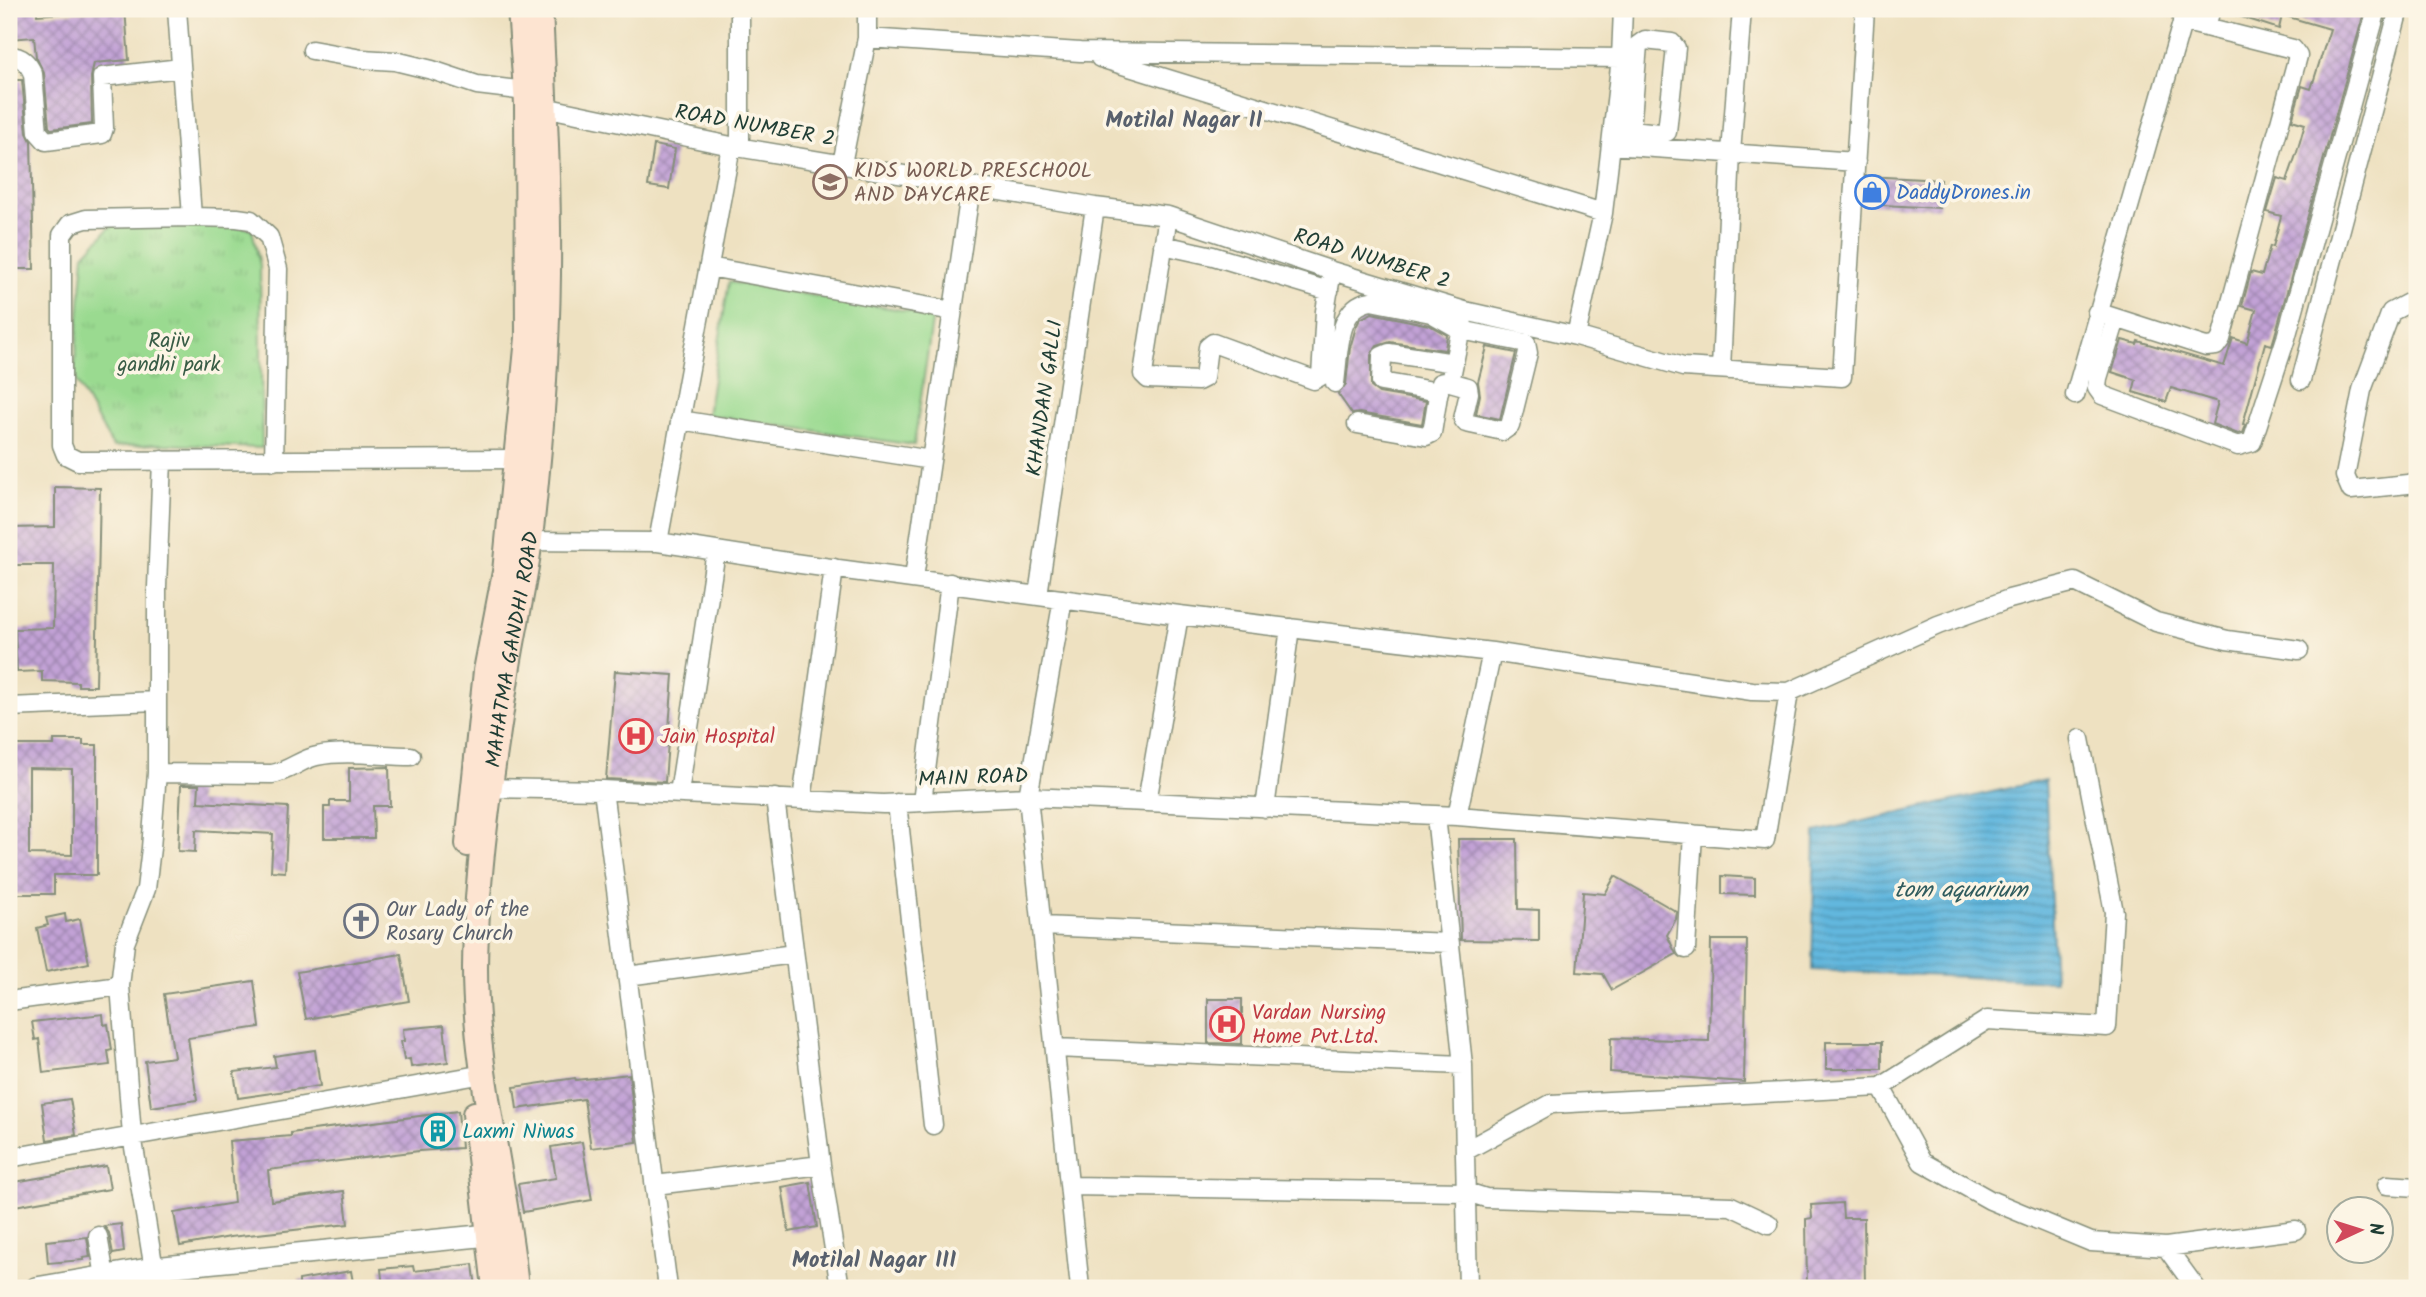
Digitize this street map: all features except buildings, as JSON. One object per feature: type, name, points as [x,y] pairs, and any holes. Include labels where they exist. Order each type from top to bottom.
[{"type":"main road","name":"MAHATMA GANDHI ROAD","points":[[516,1288],[500,1237],[478,1076],[463,999],[461,952],[482,788],[486,671],[505,572],[519,541],[526,459],[544,394],[548,273],[533,101],[520,9]]},
{"type":"main road","name":"MAHATMA GANDHI ROAD","points":[[533,101],[540,9]]},
{"type":"main road","name":"MAHATMA GANDHI ROAD","points":[[495,1288],[500,1237]]},
{"type":"street","points":[[177,9],[192,217]]},
{"type":"street","points":[[657,542],[709,267],[736,147],[740,9]]},
{"type":"street","points":[[842,164],[867,38],[867,9]]},
{"type":"street","points":[[1618,135],[1622,9]]},
{"type":"street","points":[[1721,369],[1731,153],[1742,9]]},
{"type":"street","name":"ROAD NUMBER 2","points":[[312,50],[362,59],[395,61],[533,101],[736,147],[1096,207],[1168,216],[1332,271],[1465,311],[1576,336],[1683,367],[1842,377],[1865,9]]},
{"type":"street","points":[[2206,27],[2211,9]]},
{"type":"street","points":[[2116,318],[2098,378],[2097,388],[2102,395],[2238,446],[2252,442],[2286,338],[2377,9]]},
{"type":"street","points":[[2301,380],[2399,9]]},
{"type":"street","points":[[2075,395],[2097,312],[2184,15],[2206,27],[2292,49],[2298,56],[2221,339],[2216,346],[2206,347],[2097,312]]},
{"type":"street","points":[[867,38],[1080,52],[1621,58]]},
{"type":"street","points":[[1576,336],[1618,135],[1638,45],[1645,40],[1672,43],[1676,48],[1667,132],[1618,135]]},
{"type":"street","points":[[1080,52],[1603,213]]},
{"type":"street","points":[[9,56],[23,59],[30,66],[38,132],[46,141],[102,134],[102,77],[181,68]]},
{"type":"street","points":[[1618,135],[1731,153],[1856,162]]},
{"type":"street","points":[[914,578],[971,186]]},
{"type":"street","name":"KHANDAN GALLI","points":[[1038,595],[1096,207]]},
{"type":"street","points":[[1168,216],[1143,374],[1148,379],[1198,381],[1204,378],[1208,347],[1213,343],[1314,380],[1321,376],[1332,271]]},
{"type":"street","points":[[274,461],[278,269],[269,237],[251,220],[192,217],[86,219],[70,224],[62,235],[62,446],[66,455],[78,461],[274,461],[526,459]]},
{"type":"street","points":[[1163,245],[1213,256],[1329,291]]},
{"type":"street","points":[[709,267],[953,311]]},
{"type":"street","points":[[1335,383],[1342,328],[1351,309],[1362,302],[1371,301],[1431,313],[1461,330],[1525,344],[1528,353],[1510,426],[1503,430],[1466,423],[1463,419],[1468,387],[1381,382],[1382,356],[1389,353],[1454,363]]},
{"type":"street","points":[[2417,301],[2391,312],[2362,390],[2345,476],[2351,490],[2417,483]]},
{"type":"street","points":[[1357,424],[1426,436],[1432,433],[1444,387],[1454,363],[1465,311]]},
{"type":"street","points":[[680,420],[931,460]]},
{"type":"street","points":[[155,1278],[132,1135],[120,986],[125,943],[146,889],[157,773],[157,587],[162,460]]},
{"type":"street","points":[[519,541],[657,542],[1179,615],[1492,652],[1752,691],[1789,692],[1938,625],[2009,599],[2075,582],[2156,622],[2227,640],[2299,650]]},
{"type":"street","points":[[678,793],[716,551]]},
{"type":"street","points":[[802,800],[834,568]]},
{"type":"street","points":[[922,802],[950,583]]},
{"type":"street","points":[[1063,599],[1028,797],[1080,1288]]},
{"type":"street","points":[[1147,802],[1179,615]]},
{"type":"street","points":[[1265,808],[1290,628]]},
{"type":"street","points":[[1457,816],[1492,652]]},
{"type":"street","name":"MAIN ROAD","points":[[482,788],[603,790],[897,803],[1028,797],[1457,816],[1765,840],[1789,692]]},
{"type":"street","points":[[9,707],[157,701]]},
{"type":"street","points":[[1465,1151],[1551,1104],[1881,1087],[1986,1020],[2107,1027],[2114,912],[2080,740]]},
{"type":"street","points":[[157,773],[272,774],[286,772],[314,756],[329,754],[411,756]]},
{"type":"street","points":[[603,790],[668,1288]]},
{"type":"street","points":[[775,798],[821,1165],[840,1288]]},
{"type":"street","points":[[897,803],[933,1125]]},
{"type":"street","points":[[1436,816],[1463,1065],[1468,1288]]},
{"type":"street","points":[[1686,950],[1693,834]]},
{"type":"street","points":[[1042,926],[1450,943]]},
{"type":"street","points":[[627,976],[794,954]]},
{"type":"street","points":[[9,1001],[120,986]]},
{"type":"street","points":[[1055,1048],[1463,1065]]},
{"type":"street","points":[[9,1158],[478,1076]]},
{"type":"street","points":[[1881,1087],[1922,1162],[1990,1200],[2091,1242],[2165,1247],[2296,1230]]},
{"type":"street","points":[[655,1185],[821,1165]]},
{"type":"street","points":[[2387,1185],[2417,1187]]},
{"type":"street","points":[[1069,1186],[1467,1192],[1486,1198],[1731,1206],[1769,1224]]},
{"type":"street","points":[[98,1236],[105,1284]]},
{"type":"street","points":[[36,1288],[105,1284],[500,1237]]},
{"type":"street","points":[[2165,1247],[2196,1288]]},
{"type":"green space","name":"Rajiv gandhi park","points":[[121,215],[190,218],[252,229],[260,265],[262,448],[156,444],[113,447],[74,378],[84,255]]},
{"type":"green space","points":[[729,282],[933,315],[914,445],[707,415]]},
{"type":"water","name":"tom aquarium","points":[[2045,780],[2055,981],[1812,970],[1815,832]]},
{"type":"place","name":"KIDS WORLD PRESCHOOL AND DAYCARE","points":[[830,182]]},
{"type":"place","name":"DaddyDrones.in","points":[[1872,192]]},
{"type":"place","name":"Jain Hospital","points":[[636,736]]},
{"type":"place","name":"Our Lady of the Rosary Church","points":[[361,921]]},
{"type":"place","name":"Vardan Nursing Home Pvt.Ltd.","points":[[1227,1024]]},
{"type":"place","name":"Laxmi Niwas","points":[[438,1131]]},
{"type":"district","name":"Motilal Nagar II","points":[[1184,119]]},
{"type":"district","name":"Motilal Nagar III","points":[[874,1259]]}]
